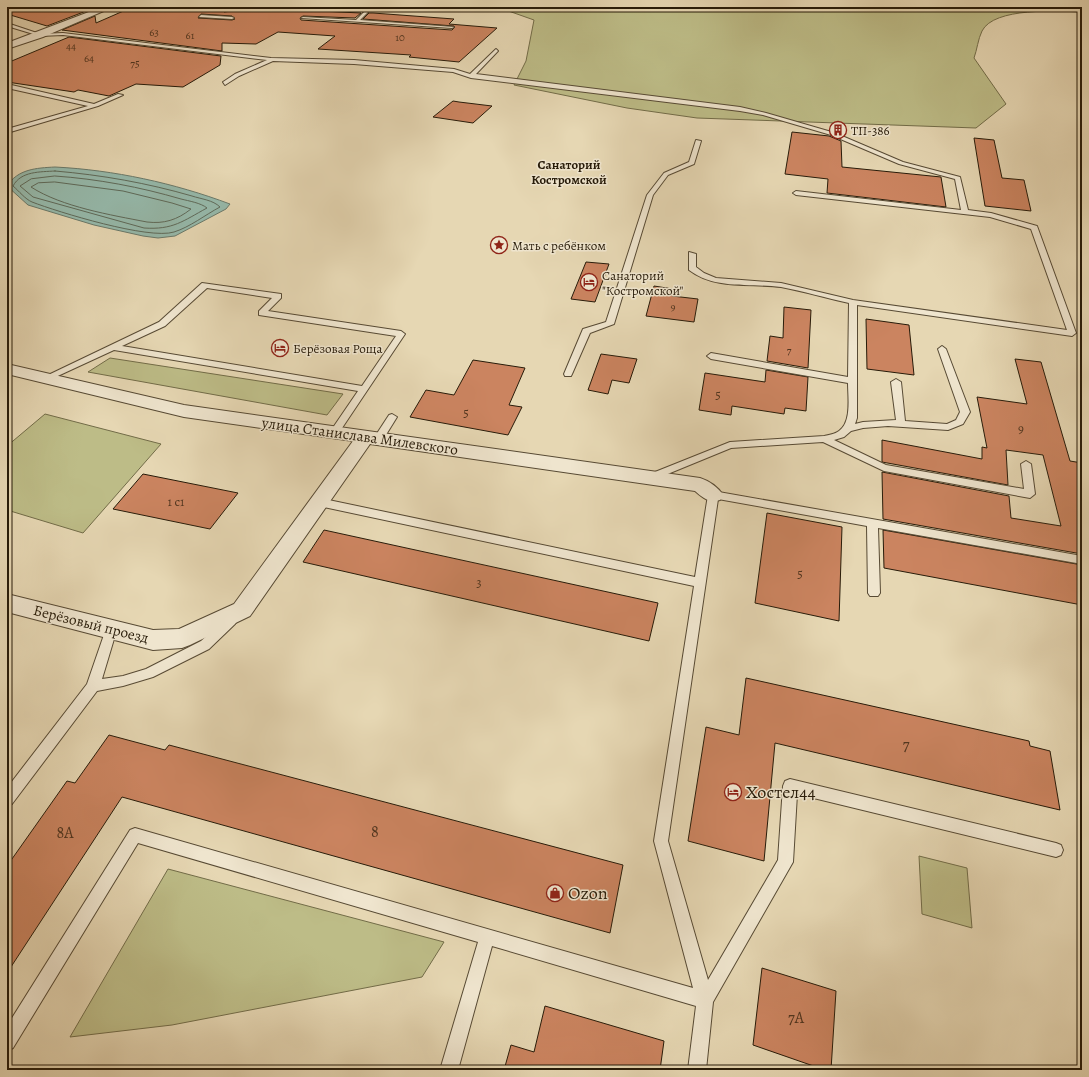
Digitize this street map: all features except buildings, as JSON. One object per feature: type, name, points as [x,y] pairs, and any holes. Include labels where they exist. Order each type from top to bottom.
[{"type":"street","points":[[7,46],[40,35],[109,7]]},
{"type":"street","name":"улица Станислава Милевского","points":[[7,369],[184,411],[700,485],[714,495]]},
{"type":"street","points":[[242,610],[319,502],[373,437]]},
{"type":"street","name":"Берёзовый проезд","points":[[7,603],[153,640],[182,638],[242,610]]},
{"type":"lane","points":[[213,17],[229,7]]},
{"type":"lane","points":[[224,10],[252,7]]},
{"type":"lane","points":[[357,21],[367,11],[367,8],[365,7]]},
{"type":"lane","points":[[201,16],[232,18]]},
{"type":"lane","points":[[303,18],[452,27]]},
{"type":"lane","points":[[7,24],[40,35],[63,34],[271,60],[354,62],[454,71],[471,76],[740,109],[764,114],[833,134],[902,163],[958,178],[965,212]]},
{"type":"lane","points":[[471,76],[496,50]]},
{"type":"lane","points":[[226,83],[237,75],[271,60]]},
{"type":"lane","points":[[7,86],[96,105]]},
{"type":"lane","points":[[7,131],[96,105],[120,95]]},
{"type":"lane","points":[[568,374],[586,331],[610,324],[650,195],[666,174],[692,163],[698,141]]},
{"type":"lane","points":[[692,254],[692,268],[701,275],[715,280],[781,285],[853,302],[1072,334],[1034,228],[991,215],[796,193]]},
{"type":"lane","points":[[46,378],[162,324],[205,285],[278,296],[262,313],[401,334],[335,432]]},
{"type":"lane","points":[[649,478],[730,445],[824,439],[841,436],[848,429],[852,418],[853,381],[851,341],[853,302]]},
{"type":"lane","points":[[113,347],[364,389]]},
{"type":"lane","points":[[848,429],[888,423],[948,427],[960,422],[965,412],[942,349]]},
{"type":"lane","points":[[711,356],[853,381]]},
{"type":"lane","points":[[896,382],[901,424]]},
{"type":"lane","points":[[373,437],[392,417]]},
{"type":"lane","points":[[824,439],[884,468],[1030,494],[1026,464]]},
{"type":"lane","points":[[697,1070],[705,1000],[661,841],[714,495],[1082,560]]},
{"type":"lane","points":[[319,502],[700,583]]},
{"type":"lane","points":[[872,523],[874,593]]},
{"type":"lane","points":[[93,686],[123,682],[149,673],[205,645],[242,610]]},
{"type":"lane","points":[[7,799],[93,686],[111,629]]},
{"type":"lane","points":[[705,1000],[785,862],[790,786],[1056,850]]},
{"type":"lane","points":[[7,1042],[135,835],[705,1000]]},
{"type":"lane","points":[[449,1070],[487,937]]},
{"type":"shaded area","points":[[482,7],[1082,7],[1082,12],[1028,12],[1013,14],[989,23],[982,31],[974,58],[1006,104],[976,128],[697,118],[627,108],[514,85],[526,61],[534,20],[500,8]]},
{"type":"shaded area","points":[[110,358],[343,394],[327,415],[88,372]]},
{"type":"shaded area","points":[[45,414],[161,444],[83,533],[7,510],[7,446]]},
{"type":"shaded area","points":[[919,856],[967,868],[972,928],[922,914]]},
{"type":"shaded area","points":[[168,869],[444,942],[422,977],[172,1025],[70,1037]]},
{"type":"water","points":[[55,167],[122,174],[166,184],[230,204],[226,209],[175,236],[158,238],[94,225],[28,205],[7,186],[16,176],[28,170]]},
{"type":"place","name":"ТП-386","points":[[838,130]]},
{"type":"place","name":"Мать с ребёнком","points":[[499,245]]},
{"type":"place","name":"Санаторий \"Костромской\"","points":[[589,282]]},
{"type":"place","name":"Берёзовая Роща","points":[[280,348]]},
{"type":"place","name":"Хостел44","points":[[733,792]]},
{"type":"place","name":"Ozon","points":[[555,893]]},
{"type":"district","name":"Санаторий Костромской","points":[[569,172]]}]
